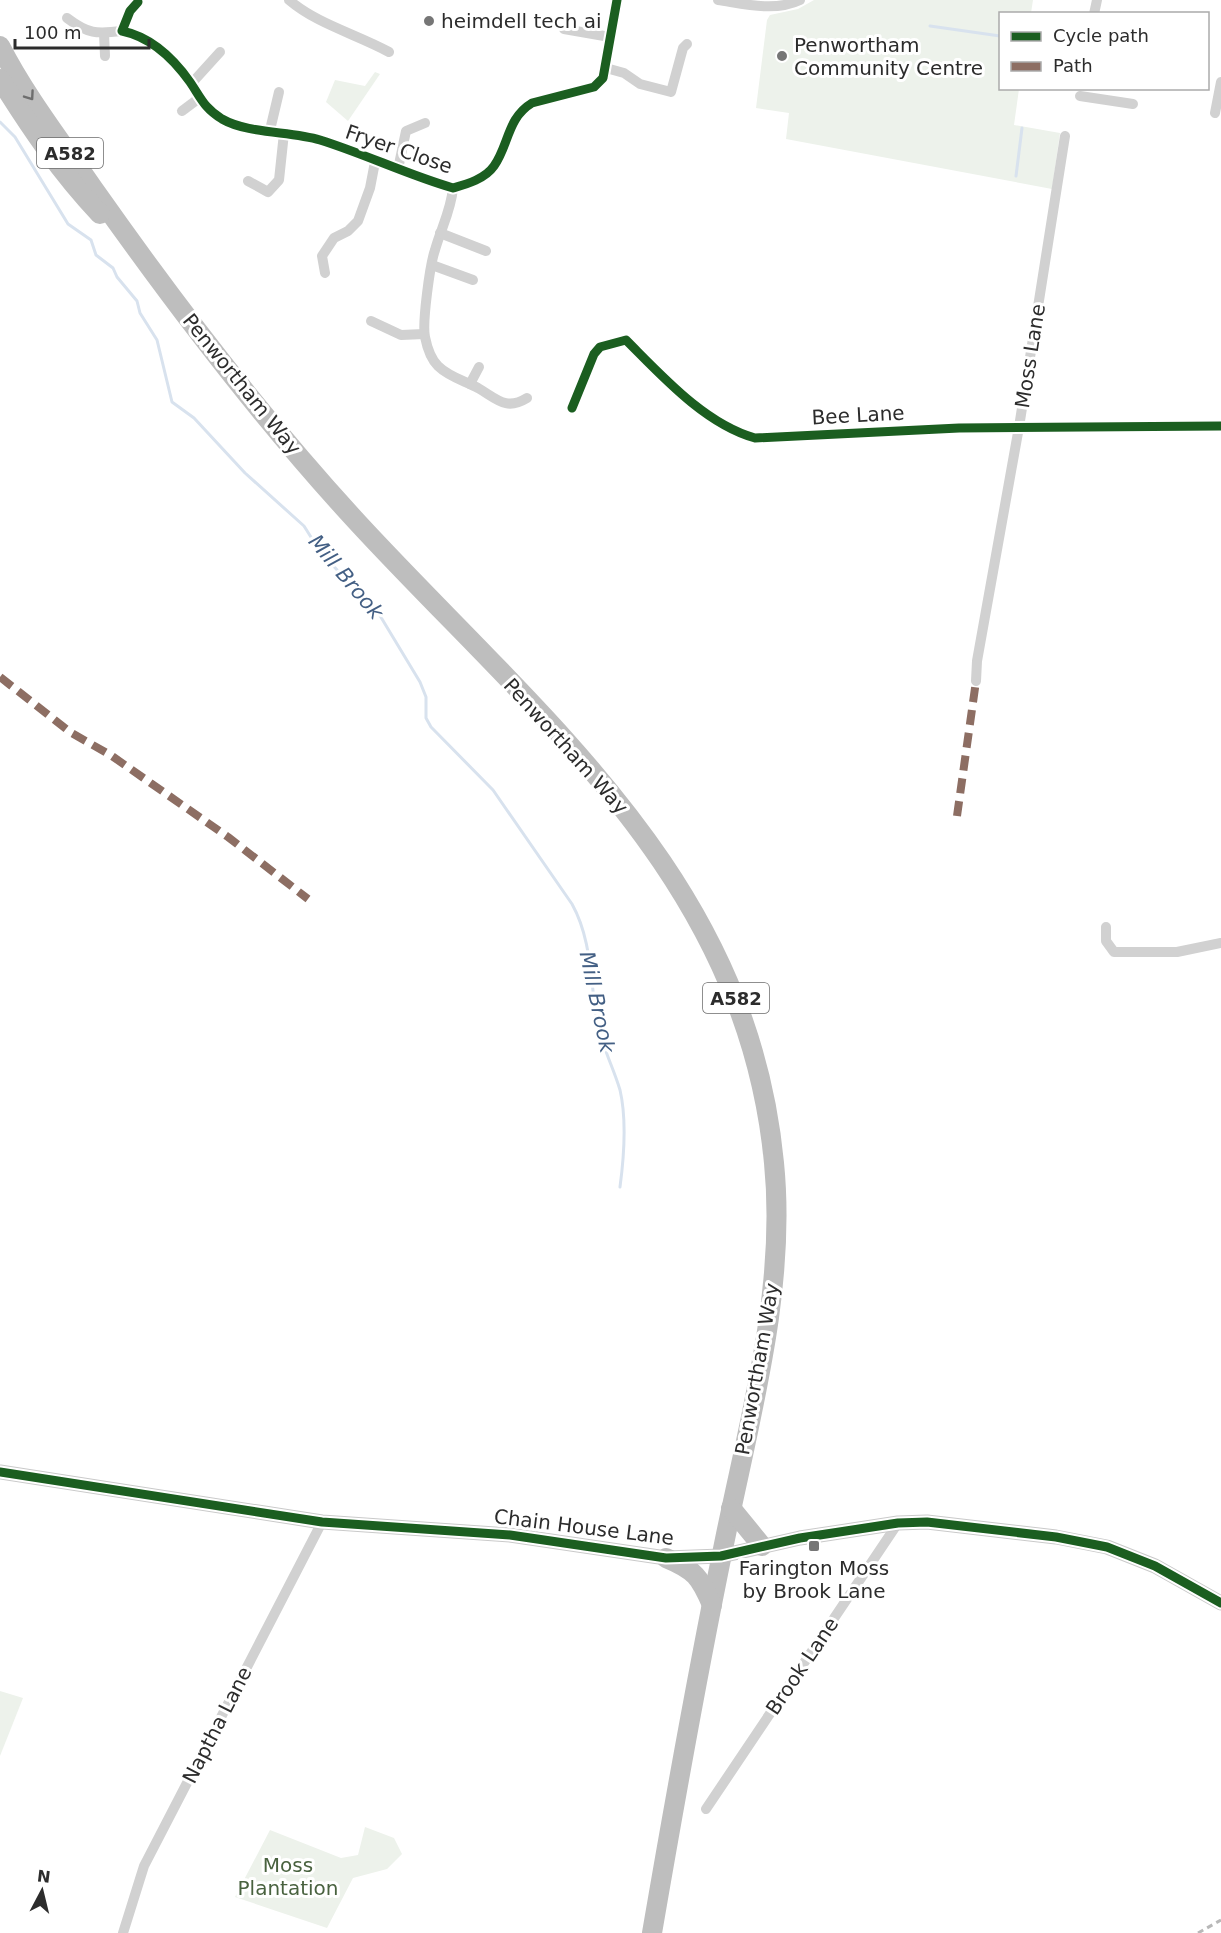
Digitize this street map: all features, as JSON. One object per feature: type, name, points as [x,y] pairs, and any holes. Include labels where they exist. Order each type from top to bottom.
[{"type":"highway","name":"Penwortham Way","points":[[0,46],[20,81],[143,259],[269,420],[356,520],[602,779],[646,837],[686,896],[729,980],[749,1035],[763,1087],[775,1164],[776,1244],[767,1333],[721,1556],[652,1933]]},
{"type":"highway","name":"Penwortham Way","points":[[0,79],[25,119],[79,192],[143,259]]},
{"type":"highway","points":[[731,1508],[762,1546]]},
{"type":"highway","points":[[666,1558],[687,1566],[701,1578],[712,1605]]},
{"type":"street","points":[[289,0],[316,20],[340,27],[389,52]]},
{"type":"street","points":[[616,0],[606,68],[624,74],[639,84],[671,92],[683,48],[687,45]]},
{"type":"street","points":[[718,0],[764,6],[786,6],[801,0]]},
{"type":"street","points":[[67,18],[83,30],[104,33],[122,31],[130,11],[138,2]]},
{"type":"street","points":[[564,29],[610,38]]},
{"type":"street","name":"Fryer Close","points":[[122,31],[134,33],[161,50],[191,84],[198,99],[230,122],[320,140],[375,162],[453,188],[471,183],[493,168],[514,119],[524,108],[532,103],[594,87],[603,78],[606,68]]},
{"type":"street","points":[[104,33],[105,56]]},
{"type":"street","points":[[191,84],[220,52]]},
{"type":"street","points":[[1215,113],[1221,82]]},
{"type":"street","points":[[270,130],[279,92]]},
{"type":"street","points":[[0,94],[7,107],[25,119]]},
{"type":"street","points":[[1080,94],[1133,104]]},
{"type":"street","points":[[182,111],[198,99]]},
{"type":"street","points":[[398,169],[401,128],[425,123]]},
{"type":"street","points":[[248,181],[268,192],[279,180],[284,133]]},
{"type":"street","name":"Moss Lane","points":[[976,681],[977,661],[1019,427],[1065,136]]},
{"type":"street","points":[[325,273],[322,256],[334,238],[348,231],[358,221],[368,195],[375,162]]},
{"type":"street","points":[[453,188],[451,209],[440,233],[432,265],[424,334],[430,355],[439,366],[506,404],[516,405],[527,398]]},
{"type":"street","points":[[440,233],[486,251]]},
{"type":"street","points":[[432,265],[473,280]]},
{"type":"street","points":[[371,321],[401,335],[424,334]]},
{"type":"street","name":"Bee Lane","points":[[572,408],[594,354],[600,347],[627,340],[702,410],[740,434],[754,438],[1019,427],[1113,429],[1221,426]]},
{"type":"street","points":[[470,384],[480,367]]},
{"type":"street","points":[[1106,927],[1107,941],[1114,952],[1177,952],[1221,943]]},
{"type":"street","name":"Chain House Lane","points":[[0,1472],[322,1522],[510,1535],[666,1558],[721,1556],[762,1546],[898,1523],[939,1524],[1056,1537],[1107,1547],[1155,1566],[1221,1603]]},
{"type":"street","name":"Naptha Lane","points":[[123,1933],[144,1866],[322,1522]]},
{"type":"street","name":"Brook Lane","points":[[706,1809],[898,1523]]},
{"type":"green space","points":[[814,0],[1033,0],[1031,12],[999,12],[999,90],[1019,90],[1014,125],[1060,133],[1052,189],[786,139],[789,113],[756,108],[767,20],[770,15],[798,9]]},
{"type":"green space","points":[[375,72],[380,74],[348,121],[326,102],[335,80],[365,86]]},
{"type":"green space","points":[[0,1691],[23,1698],[0,1756]]},
{"type":"green space","name":"Moss Plantation","points":[[365,1827],[394,1838],[402,1854],[387,1869],[353,1878],[327,1928],[235,1897],[270,1830],[341,1858],[358,1855]]},
{"type":"waterway","points":[[930,26],[999,36]]},
{"type":"waterway","name":"Mill Brook","points":[[0,122],[15,137],[68,224],[91,240],[96,255],[113,268],[117,277],[137,301],[140,313],[157,340],[172,402],[194,418],[245,473],[304,526],[321,553],[379,614],[420,682],[426,697],[426,718],[431,727],[493,790],[572,904],[579,918],[587,946],[599,1029],[620,1090],[624,1114],[620,1187]]},
{"type":"waterway","points":[[1016,176],[1022,128]]},
{"type":"railway","points":[[1198,1933],[1221,1920]]},
{"type":"marked path","points":[[0,677],[70,732],[112,756],[228,837],[308,899]]},
{"type":"marked path","points":[[957,816],[976,681]]},
{"type":"cycle path","points":[[138,2],[130,11],[122,31],[152,43],[169,57],[207,107],[222,119],[257,130],[320,140],[453,188],[475,180],[490,171],[499,158],[513,124],[524,109],[532,103],[594,87],[603,78],[617,0]]},
{"type":"cycle path","points":[[572,408],[594,354],[600,347],[626,340],[669,383],[702,410],[719,422],[755,438],[959,428],[1221,426]]},
{"type":"cycle path","points":[[0,1472],[322,1522],[510,1535],[666,1558],[721,1556],[800,1538],[898,1523],[927,1522],[1056,1537],[1107,1547],[1155,1566],[1221,1603]]},
{"type":"place","name":"heimdell tech ai","points":[[429,21]]},
{"type":"place","name":"Penwortham Community Centre","points":[[782,56]]},
{"type":"place","name":"Farington Moss by Brook Lane","points":[[814,1546]]}]
